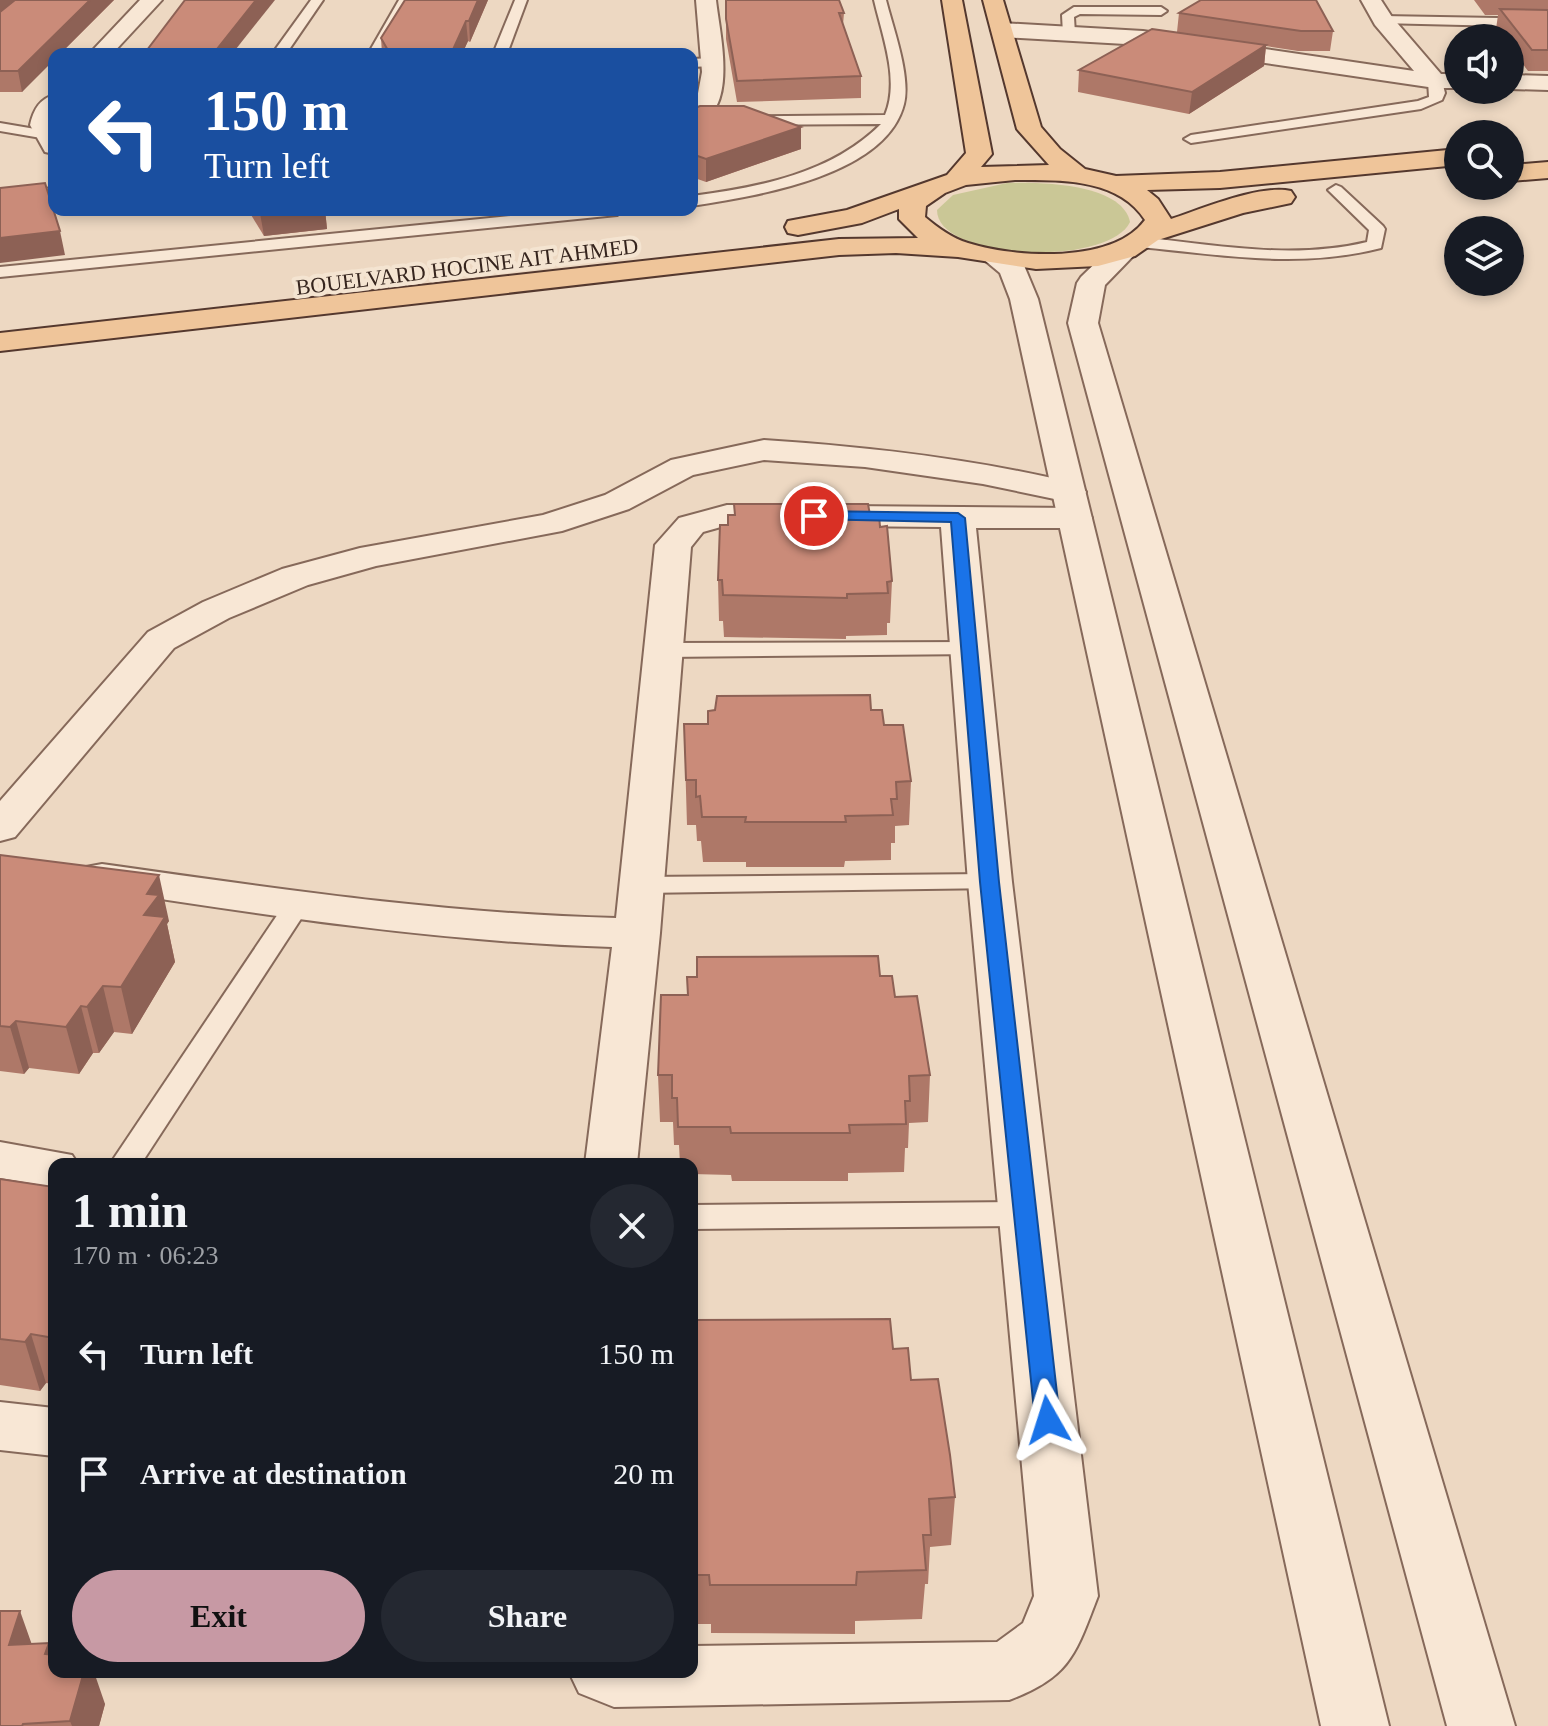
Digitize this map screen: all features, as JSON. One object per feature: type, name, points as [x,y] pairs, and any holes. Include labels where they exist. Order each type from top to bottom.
[{"type":"main road","points":[[952,0],[979,154],[957,179]]},
{"type":"main road","points":[[993,0],[1029,129],[1051,154],[1078,176]]},
{"type":"main road","points":[[1524,152],[1548,150]]},
{"type":"main road","points":[[1110,184],[1220,180],[1444,158]]},
{"type":"main road","points":[[1524,172],[1548,170]]},
{"type":"main road","name":"BOUELVARD HOCINE AIT AHMED","points":[[0,318],[793,228],[853,217],[957,179],[1015,172],[1078,176],[1110,184]]},
{"type":"main road","points":[[0,342],[839,247],[896,245],[1043,261],[1087,259],[1237,206],[1336,190],[1444,178]]},
{"type":"main road","points":[[1110,184],[1136,194],[1153,206],[1159,220],[1140,242]]},
{"type":"main road","points":[[929,189],[913,203],[912,219],[928,235],[977,253]]},
{"type":"street","points":[[106,48],[152,0]]},
{"type":"street","points":[[698,114],[707,106],[702,62],[706,0]]},
{"type":"street","points":[[1371,0],[1383,20],[1444,79]]},
{"type":"street","points":[[1002,30],[1143,38],[1444,81]]},
{"type":"street","points":[[1524,82],[1548,83]]},
{"type":"street","points":[[48,109],[42,125],[48,137]]},
{"type":"street","points":[[1140,242],[1091,283],[1083,323],[1481,1726]]},
{"type":"street","points":[[977,253],[1013,269],[1024,299],[1350,1720]]},
{"type":"street","points":[[5,849],[161,640],[216,610],[295,577],[373,556],[550,524],[617,502],[683,467],[764,450],[865,457],[968,471],[1072,505]]},
{"type":"street","points":[[612,1158],[637,933],[673,545],[691,525],[727,515],[958,518],[1072,505]]},
{"type":"street","points":[[698,1676],[1009,1671],[1048,1642],[1066,1596],[990,882],[958,518]]},
{"type":"street","points":[[59,871],[297,905],[522,930],[637,933]]},
{"type":"street","points":[[0,1160],[48,1167]]},
{"type":"street","points":[[0,1426],[48,1431]]},
{"type":"lane","points":[[283,48],[317,0]]},
{"type":"lane","points":[[378,48],[405,0]]},
{"type":"lane","points":[[502,48],[521,0]]},
{"type":"lane","points":[[698,200],[767,188],[818,171],[861,151],[889,128],[898,101],[880,0]]},
{"type":"lane","points":[[1069,34],[1068,15],[1078,10],[1161,11]]},
{"type":"lane","points":[[1383,20],[1548,23]]},
{"type":"lane","points":[[1191,139],[1421,105],[1435,100],[1444,84]]},
{"type":"lane","points":[[698,120],[892,119]]},
{"type":"lane","points":[[0,127],[48,140]]},
{"type":"lane","points":[[1140,242],[1293,255],[1349,253],[1375,245],[1377,229],[1336,190]]},
{"type":"lane","points":[[0,198],[48,194]]},
{"type":"lane","points":[[0,272],[557,216]]},
{"type":"lane","points":[[664,650],[971,649]]},
{"type":"lane","points":[[641,885],[990,882]]},
{"type":"lane","points":[[129,1158],[297,905]]},
{"type":"lane","points":[[698,1217],[1026,1214]]},
{"type":"shaded area","points":[[1007,183],[1039,183],[1096,192],[1124,209],[1130,222],[1116,236],[1091,246],[1026,252],[964,240],[944,227],[937,210],[953,195]]},
{"type":"building","points":[[15,0],[90,0],[18,71],[0,71],[0,12]]},
{"type":"building","points":[[185,0],[256,0],[218,48],[149,48]]},
{"type":"building","points":[[405,0],[478,0],[454,48],[387,48],[381,38]]},
{"type":"building","points":[[726,0],[839,0],[844,13],[839,13],[861,76],[737,81],[726,19]]},
{"type":"building","points":[[1201,0],[1316,0],[1333,31],[1301,31],[1179,13]]},
{"type":"building","points":[[1500,9],[1548,10],[1548,50],[1532,50],[1524,40],[1524,24],[1512,24]]},
{"type":"building","points":[[1152,29],[1266,45],[1192,92],[1079,70]]},
{"type":"building","points":[[744,106],[801,127],[706,159],[698,156],[698,107]]},
{"type":"building","points":[[45,183],[48,216],[55,216],[60,231],[0,238],[0,188]]},
{"type":"building","points":[[734,504],[868,504],[870,515],[879,514],[880,527],[887,526],[892,581],[887,582],[888,593],[847,594],[847,598],[723,595],[722,580],[718,580],[720,525],[728,525],[728,515],[735,515]]},
{"type":"building","points":[[870,695],[871,710],[882,710],[884,725],[903,725],[911,781],[896,782],[897,799],[891,799],[893,815],[845,816],[846,822],[745,822],[746,817],[702,817],[700,796],[696,797],[696,780],[686,780],[684,724],[708,724],[708,711],[715,710],[717,696]]},
{"type":"building","points":[[0,855],[159,875],[147,894],[159,895],[144,915],[165,917],[121,987],[103,986],[87,1007],[81,1006],[66,1027],[16,1021],[10,1027],[0,1026]]},
{"type":"building","points":[[878,956],[880,976],[892,976],[895,997],[917,996],[930,1075],[909,1076],[910,1101],[905,1101],[906,1124],[849,1125],[850,1133],[731,1133],[730,1127],[678,1127],[677,1098],[672,1098],[672,1075],[658,1075],[661,995],[688,995],[687,977],[697,977],[697,957]]},
{"type":"building","points":[[0,1179],[48,1186],[48,1337],[31,1334],[25,1342],[0,1339]]},
{"type":"building","points":[[890,1319],[893,1349],[908,1348],[911,1380],[938,1379],[950,1455],[955,1497],[929,1499],[931,1535],[923,1535],[926,1570],[857,1572],[856,1585],[710,1585],[709,1575],[698,1575],[698,1320]]},
{"type":"building","points":[[0,1611],[20,1611],[9,1645],[48,1643],[45,1654],[48,1654],[48,1678],[82,1678],[70,1721],[0,1726]]},
{"type":"route","points":[[814,516],[958,518],[990,882],[1048,1420]]}]
